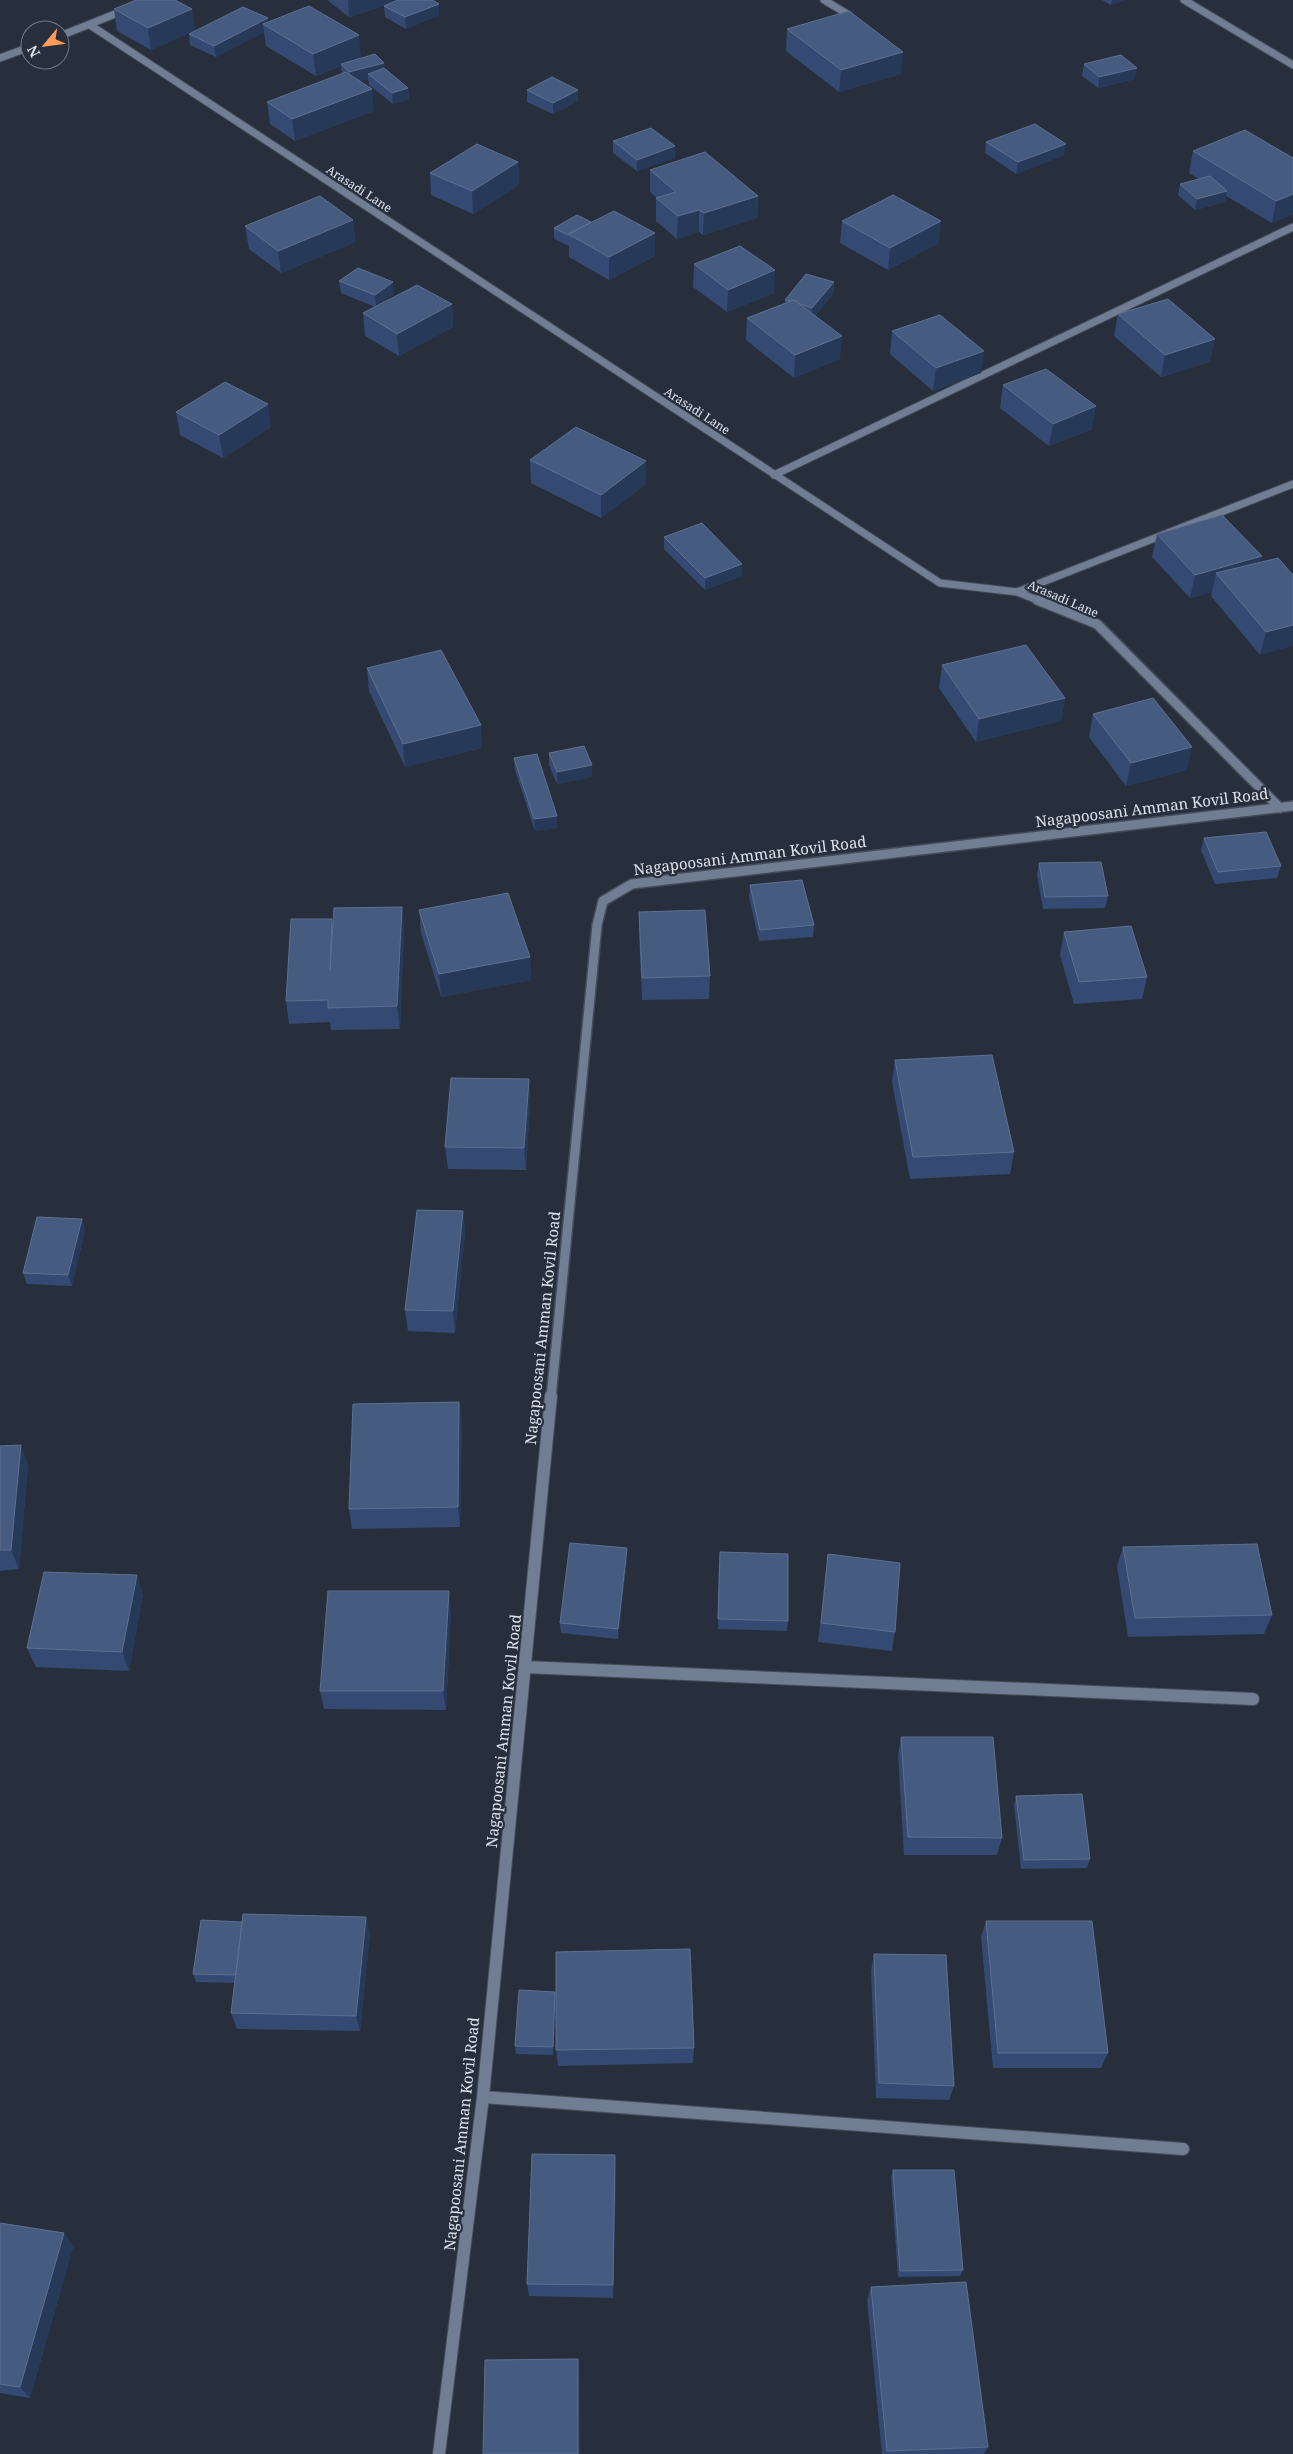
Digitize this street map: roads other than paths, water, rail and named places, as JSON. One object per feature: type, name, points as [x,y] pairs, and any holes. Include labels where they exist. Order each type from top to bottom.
[{"type":"street","points":[[70,32],[150,0]]},
{"type":"street","points":[[824,0],[849,15]]},
{"type":"street","points":[[1184,0],[1293,65]]},
{"type":"street","name":"Arasadi Lane","points":[[90,25],[940,583],[1017,592],[1097,624],[1280,808]]},
{"type":"street","points":[[0,58],[20,50]]},
{"type":"street","points":[[774,475],[1293,227]]},
{"type":"street","points":[[1017,592],[1293,484]]},
{"type":"street","name":"Nagapoosani Amman Kovil Road","points":[[440,2454],[483,2097],[597,925],[603,901],[632,884],[1293,806]]},
{"type":"street","points":[[525,1667],[1253,1699]]},
{"type":"street","points":[[483,2097],[1183,2149]]}]
